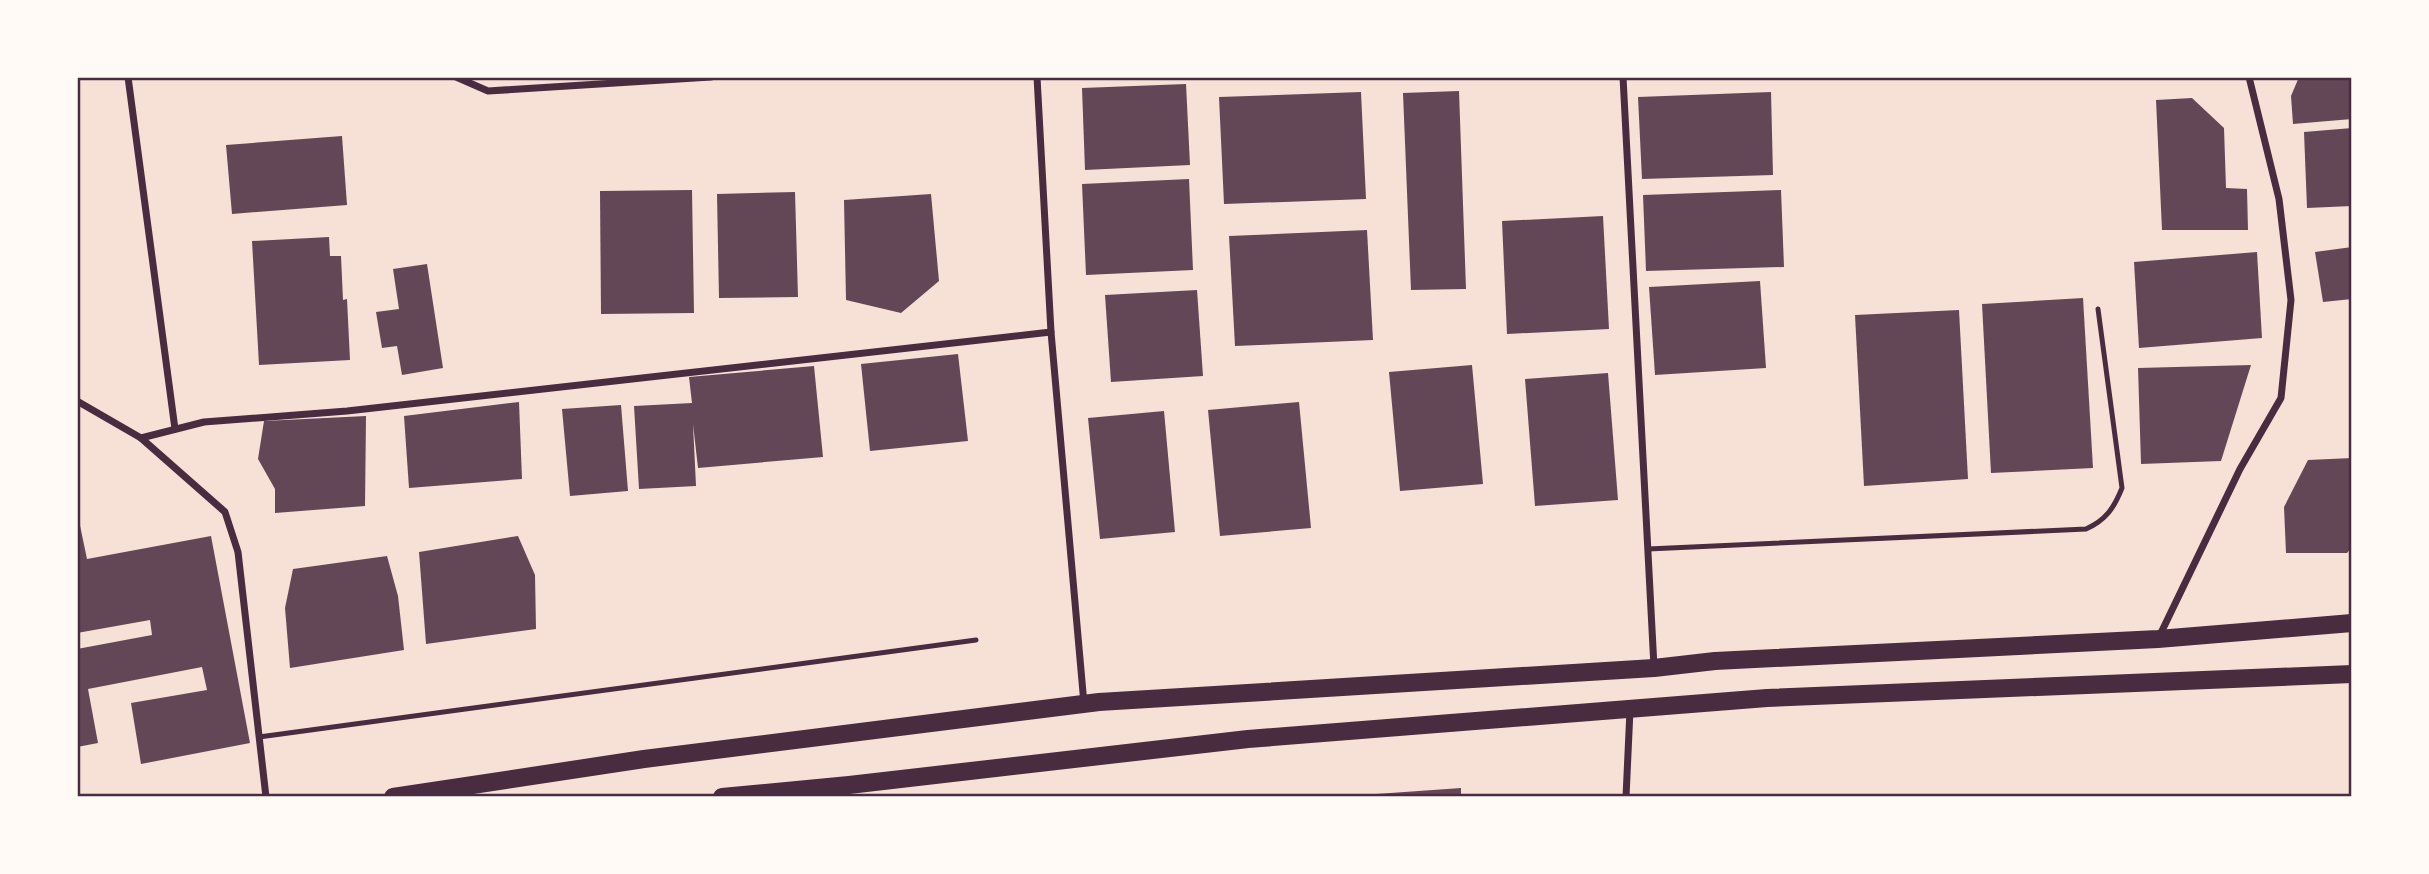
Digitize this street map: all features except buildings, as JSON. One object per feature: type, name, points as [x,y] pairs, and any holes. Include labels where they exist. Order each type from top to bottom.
[{"type":"main road","points":[[393,797],[644,759],[1084,704],[1654,668],[1715,661],[2158,639],[2352,623]]},
{"type":"main road","points":[[722,797],[851,791],[1248,739],[1630,709],[1781,698],[2352,674]]},
{"type":"street","points":[[128,77],[175,429]]},
{"type":"street","points":[[456,77],[488,91],[711,77]]},
{"type":"street","points":[[1037,77],[1051,332],[1084,704]]},
{"type":"street","points":[[1623,77],[1654,668]]},
{"type":"street","points":[[2158,639],[2240,469],[2281,398],[2291,300],[2279,199],[2249,77]]},
{"type":"street","points":[[141,438],[204,422],[347,411],[1051,332]]},
{"type":"street","points":[[77,401],[141,438],[225,512],[238,552],[266,797]]},
{"type":"street","points":[[1626,797],[1630,709]]},
{"type":"lane","points":[[1648,548],[2086,529],[2097,524],[2107,516],[2122,488],[2098,309]]},
{"type":"lane","points":[[259,737],[976,640]]}]
